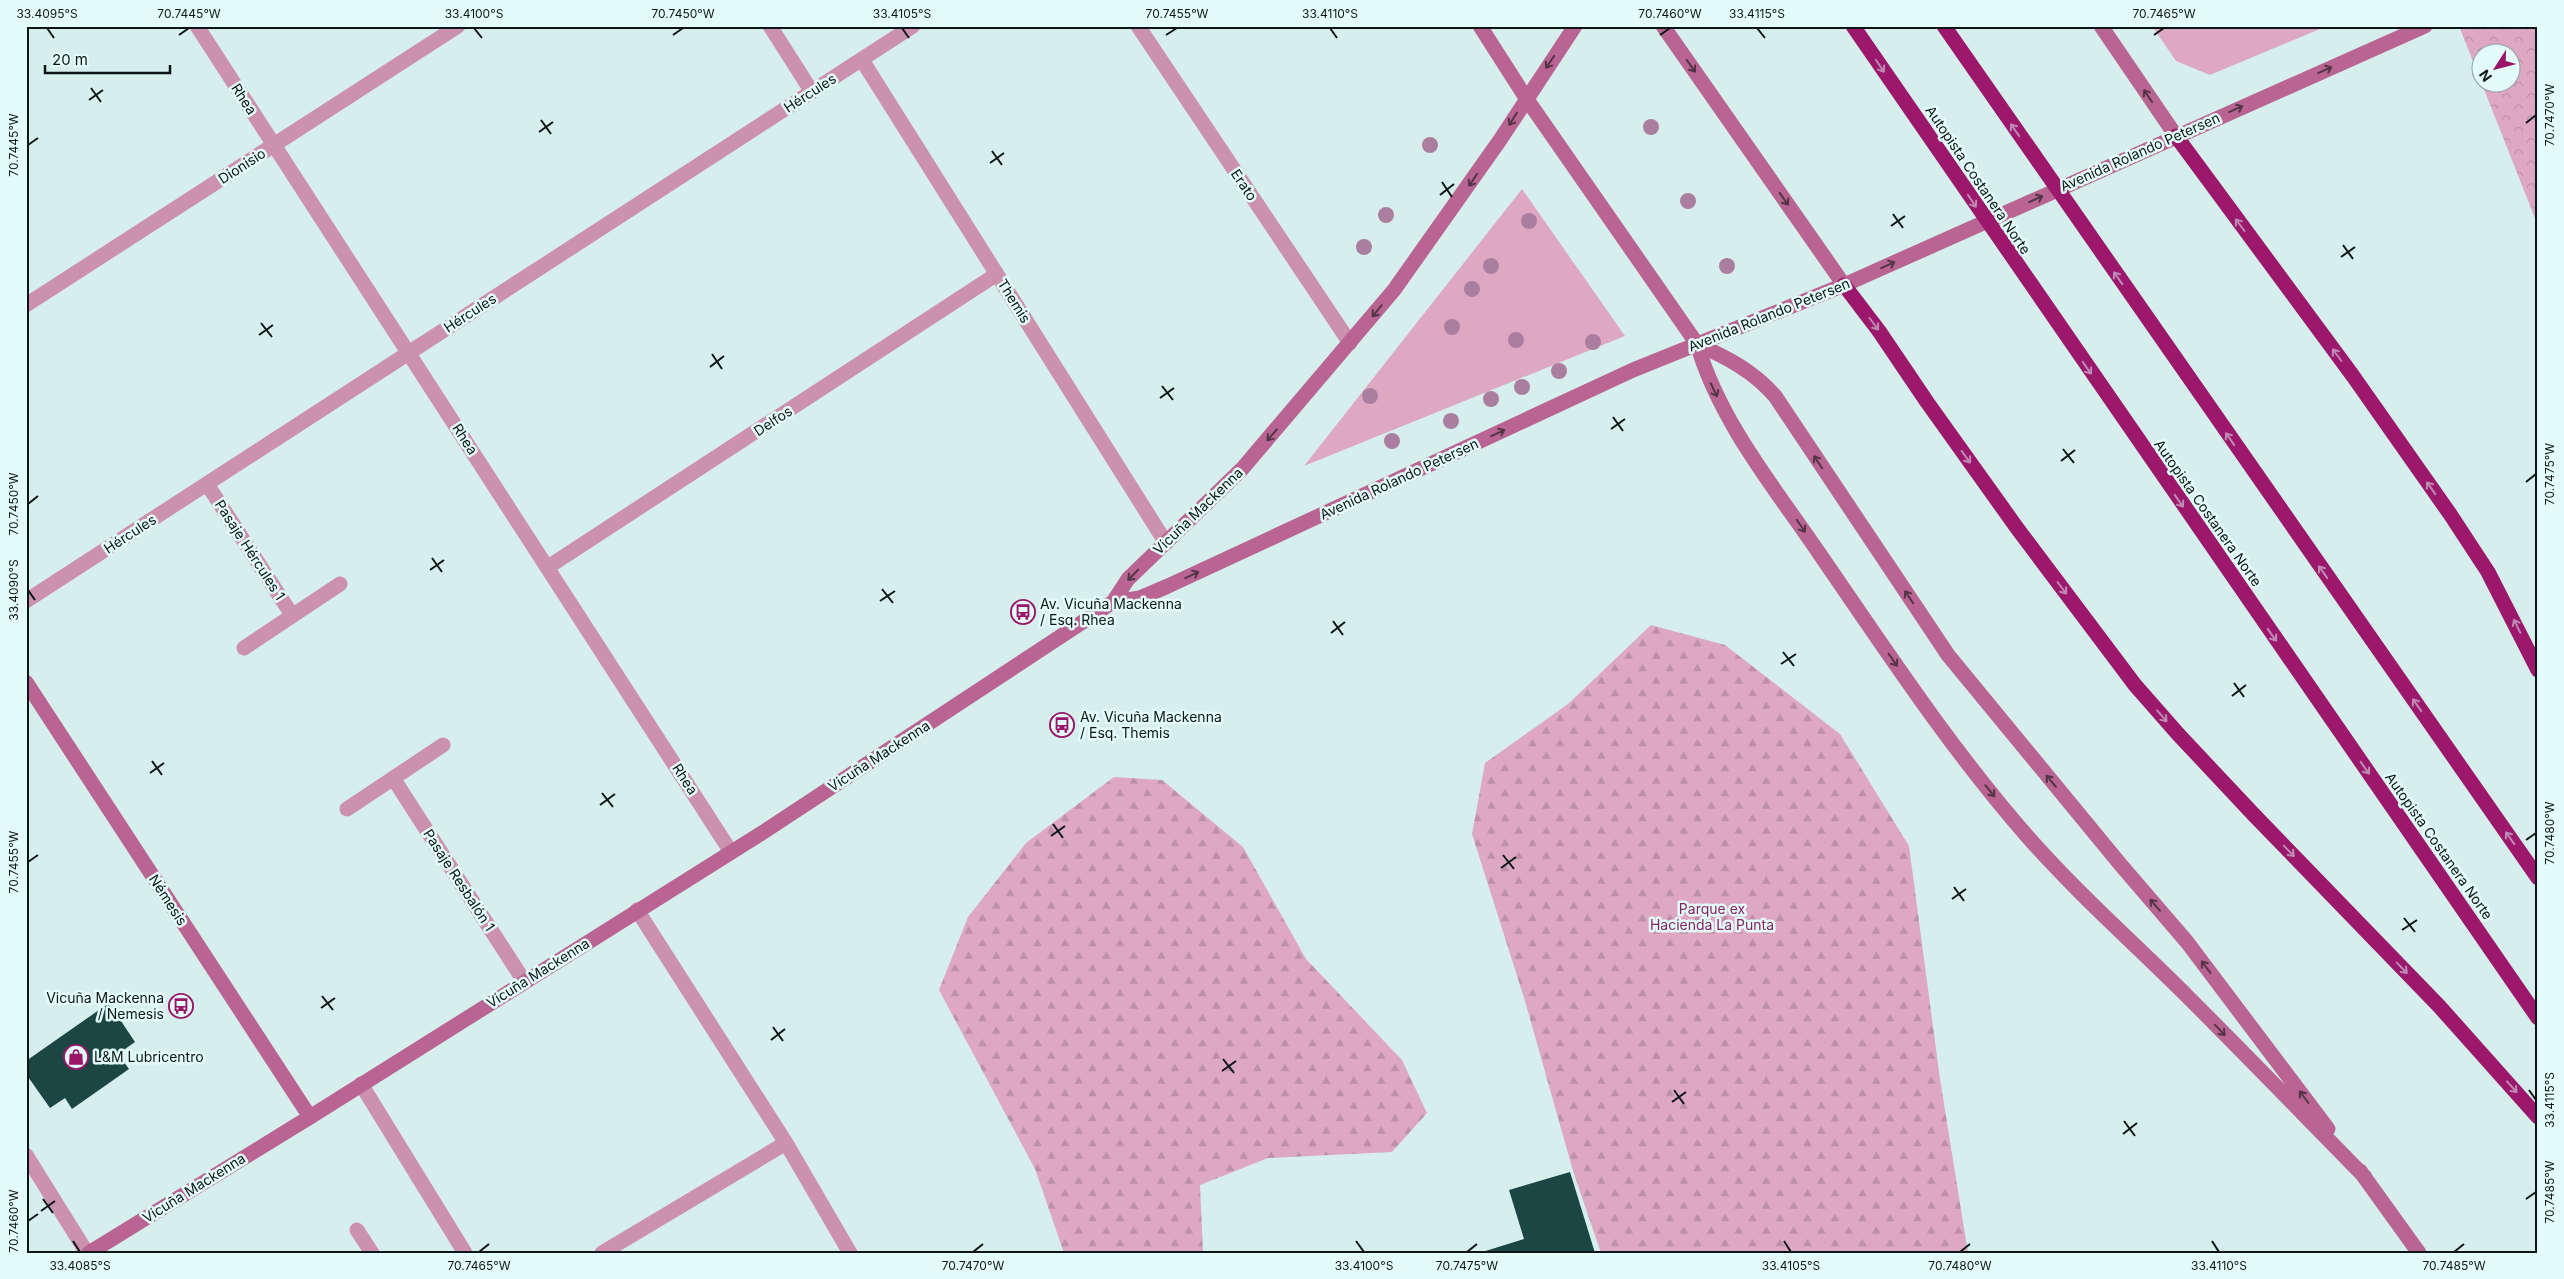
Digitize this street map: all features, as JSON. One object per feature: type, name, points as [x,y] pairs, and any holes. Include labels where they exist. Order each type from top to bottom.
[{"type":"highway","name":"Autopista Costanera Norte","points":[[1853,26],[2059,328],[2538,1018]]},
{"type":"highway","points":[[1944,26],[2145,318],[2538,878]]},
{"type":"highway","points":[[2176,136],[2353,376],[2450,514],[2488,572],[2538,670]]},
{"type":"highway","points":[[1844,285],[1880,331],[1927,402],[2012,520],[2135,685],[2236,796],[2439,1006],[2538,1117]]},
{"type":"main road","points":[[1480,26],[1526,98],[1697,344],[1706,373],[1729,421],[1896,665],[1975,772],[2028,836],[2114,928],[2186,995],[2365,1178]]},
{"type":"main road","name":"Vicuña Mackenna","points":[[88,1253],[310,1117],[731,852],[1113,602],[1128,579],[1242,469],[1412,268],[1575,26]]},
{"type":"main road","points":[[1663,26],[1844,285]]},
{"type":"main road","points":[[2101,26],[2176,136]]},
{"type":"main road","name":"Avenida Rolando Petersen","points":[[1113,602],[1140,598],[1168,586],[1633,370],[1844,285],[2425,26]]},
{"type":"main road","points":[[1697,344],[1743,366],[1760,379],[1775,396],[1948,655],[2120,864],[2187,942],[2365,1178],[2419,1253]]},
{"type":"main road","name":"Némesis","points":[[26,682],[310,1117]]},
{"type":"street","name":"Rhea","points":[[197,26],[731,852]]},
{"type":"street","name":"Dionisio","points":[[26,305],[458,26]]},
{"type":"street","points":[[770,26],[812,92]]},
{"type":"street","name":"Hércules","points":[[26,601],[913,26]]},
{"type":"street","name":"Erato","points":[[1138,26],[1350,343]]},
{"type":"street","name":"Themis","points":[[862,60],[1166,542]]},
{"type":"street","name":"Delfos","points":[[548,567],[997,274]]},
{"type":"street","name":"Pasaje Hércules 1","points":[[207,484],[292,615]]},
{"type":"street","name":"Pasaje Hércules 1","points":[[244,648],[340,584]]},
{"type":"street","points":[[347,809],[443,745]]},
{"type":"street","name":"Pasaje Resbalón 1","points":[[393,778],[524,982]]},
{"type":"street","points":[[637,910],[786,1143],[850,1253]]},
{"type":"street","points":[[362,1084],[465,1253]]},
{"type":"street","points":[[602,1253],[786,1143]]},
{"type":"street","points":[[26,1156],[88,1253]]},
{"type":"street","points":[[358,1230],[372,1253]]},
{"type":"green space","points":[[2152,26],[2327,26],[2210,75],[2176,61]]},
{"type":"green space","points":[[2459,26],[2538,26],[2538,226],[2485,92],[2522,92],[2522,42],[2472,42],[2472,59]]},
{"type":"green space","points":[[1522,189],[1625,336],[1304,466]]},
{"type":"green space","name":"Parque ex Hacienda La Punta","points":[[1651,625],[1725,645],[1840,734],[1909,846],[1940,1079],[1968,1253],[1601,1253],[1573,1171],[1525,1001],[1472,834],[1485,763],[1568,704]]},
{"type":"green space","points":[[1114,777],[1162,780],[1243,847],[1306,959],[1402,1060],[1427,1113],[1392,1152],[1268,1158],[1200,1185],[1203,1253],[1064,1253],[1035,1169],[939,990],[968,917],[1026,843]]},
{"type":"building","name":"L&M Lubricentro","points":[[109,1003],[135,1042],[118,1054],[129,1069],[72,1109],[65,1098],[50,1108],[26,1074],[26,1061]]},
{"type":"building","points":[[1570,1172],[1595,1253],[1479,1253],[1524,1239],[1509,1190]]},
{"type":"place","name":"Av. Vicuña Mackenna / Esq. Rhea","points":[[1023,612]]},
{"type":"place","name":"Av. Vicuña Mackenna / Esq. Themis","points":[[1062,725]]},
{"type":"place","name":"Vicuña Mackenna / Nemesis","points":[[181,1006]]},
{"type":"place","name":"L&M Lubricentro","points":[[76,1057]]}]
